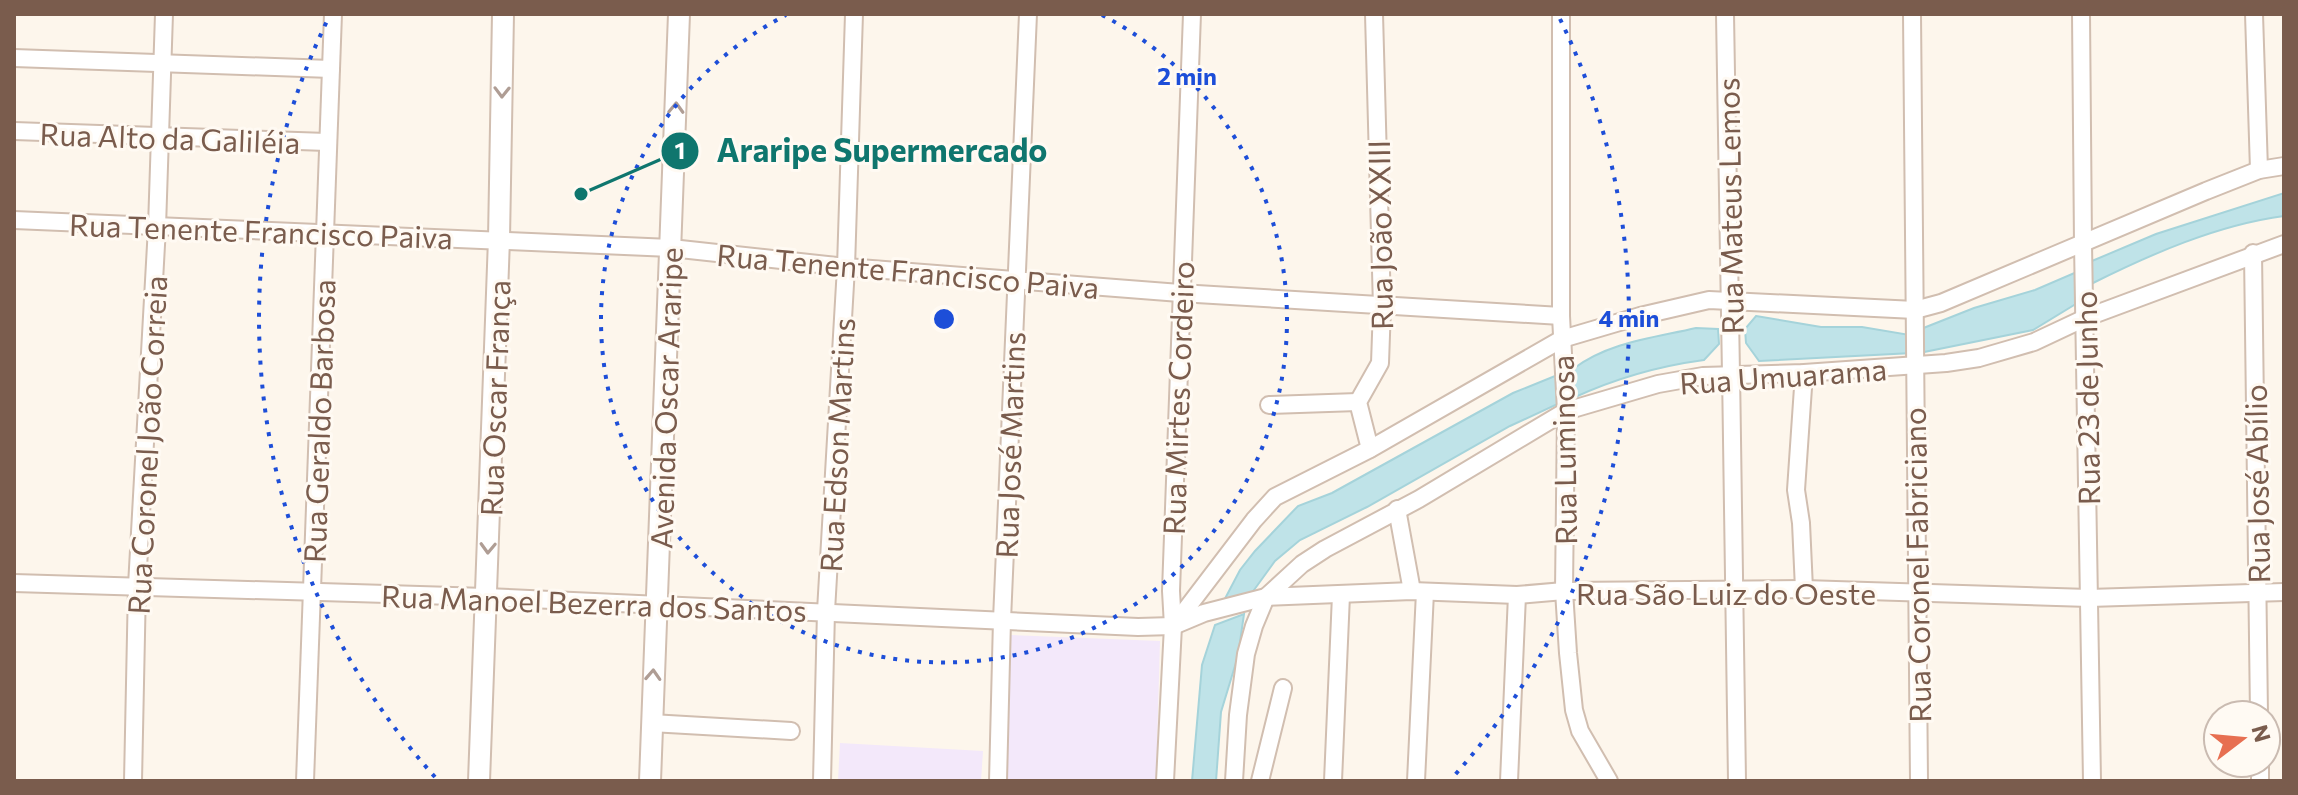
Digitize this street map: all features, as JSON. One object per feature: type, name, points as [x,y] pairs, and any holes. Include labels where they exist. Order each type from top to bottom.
[{"type":"street","name":"Rua Coronel João Correia","points":[[133,781],[137,586],[157,227],[164,14]]},
{"type":"street","name":"Rua Geraldo Barbosa","points":[[305,781],[333,14]]},
{"type":"street","name":"Rua Oscar França","points":[[479,781],[499,239],[503,14]]},
{"type":"street","name":"Avenida Oscar Araripe","points":[[650,781],[679,14]]},
{"type":"street","name":"Rua Edson Martins","points":[[822,781],[826,611],[846,267],[854,14]]},
{"type":"street","name":"Rua José Martins","points":[[998,781],[1028,14]]},
{"type":"street","name":"Rua Mirtes Cordeiro","points":[[1165,781],[1173,626],[1171,591],[1180,293],[1192,14]]},
{"type":"street","name":"Rua João XXIII","points":[[1358,402],[1380,363],[1382,307],[1374,14]]},
{"type":"street","name":"Rua Luminosa","points":[[1561,14],[1561,316],[1566,411],[1564,591],[1574,710],[1580,731],[1609,781]]},
{"type":"street","name":"Rua Mateus Lemos","points":[[1725,14],[1737,781]]},
{"type":"street","name":"Rua Coronel Fabriciano","points":[[1912,14],[1919,781]]},
{"type":"street","name":"Rua 23 de Junho","points":[[2081,14],[2092,781]]},
{"type":"street","points":[[2254,14],[2259,170]]},
{"type":"street","points":[[14,58],[331,69]]},
{"type":"street","name":"Rua Alto da Galiléia","points":[[14,131],[327,142]]},
{"type":"street","name":"Rua Umuarama","points":[[1173,626],[1275,497],[1370,449],[1562,339],[1709,300],[1915,310],[1941,303],[2259,170],[2284,166]]},
{"type":"street","name":"Rua Tenente Francisco Paiva","points":[[14,220],[671,248],[846,267],[1180,293],[1561,316]]},
{"type":"street","name":"Rua Umuarama","points":[[1234,781],[1246,654],[1266,597],[1302,564],[1419,499],[1566,411],[1658,384],[1733,374],[1804,373],[1979,358],[2034,342],[2085,318],[2284,244]]},
{"type":"street","name":"Rua José Abílio","points":[[2253,253],[2259,699]]},
{"type":"street","points":[[1804,373],[1796,490],[1804,589]]},
{"type":"street","points":[[1269,405],[1358,402],[1370,449]]},
{"type":"street","points":[[1397,509],[1419,592],[1416,781]]},
{"type":"street","name":"Rua Manoel Bezerra dos Santos","points":[[14,583],[312,590],[1138,627],[1173,626]]},
{"type":"street","name":"Rua São Luiz do Oeste","points":[[1173,626],[1204,613],[1266,597],[1419,592],[1517,595],[1564,591],[1804,589],[2089,598],[2284,592]]},
{"type":"street","points":[[1333,781],[1341,595]]},
{"type":"street","points":[[1509,781],[1517,595]]},
{"type":"street","points":[[1260,781],[1283,688]]},
{"type":"street","points":[[651,723],[791,731]]},
{"type":"shaded area","points":[[1011,635],[1160,641],[1156,781],[1005,781]]},
{"type":"shaded area","points":[[840,743],[983,751],[981,781],[838,781]]},
{"type":"water","points":[[2284,193],[2284,216],[2234,226],[2185,242],[2091,284],[2092,261],[2156,234]]},
{"type":"water","points":[[2079,271],[2079,302],[2033,330],[1924,352],[1921,329],[1974,308],[2035,290]]},
{"type":"water","points":[[1756,316],[1821,327],[1862,327],[1910,335],[1912,353],[1759,361],[1746,343],[1745,329]]},
{"type":"water","points":[[1696,328],[1718,329],[1719,344],[1704,360],[1637,374],[1573,398],[1573,369],[1587,360],[1632,342]]},
{"type":"water","points":[[1560,374],[1562,402],[1510,426],[1367,507],[1300,540],[1275,561],[1246,601],[1219,610],[1240,570],[1298,506],[1332,493],[1513,393]]},
{"type":"water","points":[[1244,614],[1238,656],[1221,712],[1216,781],[1192,781],[1202,665],[1215,625]]},
{"type":"place","name":"Araripe Supermercado","points":[[581,194]]}]
